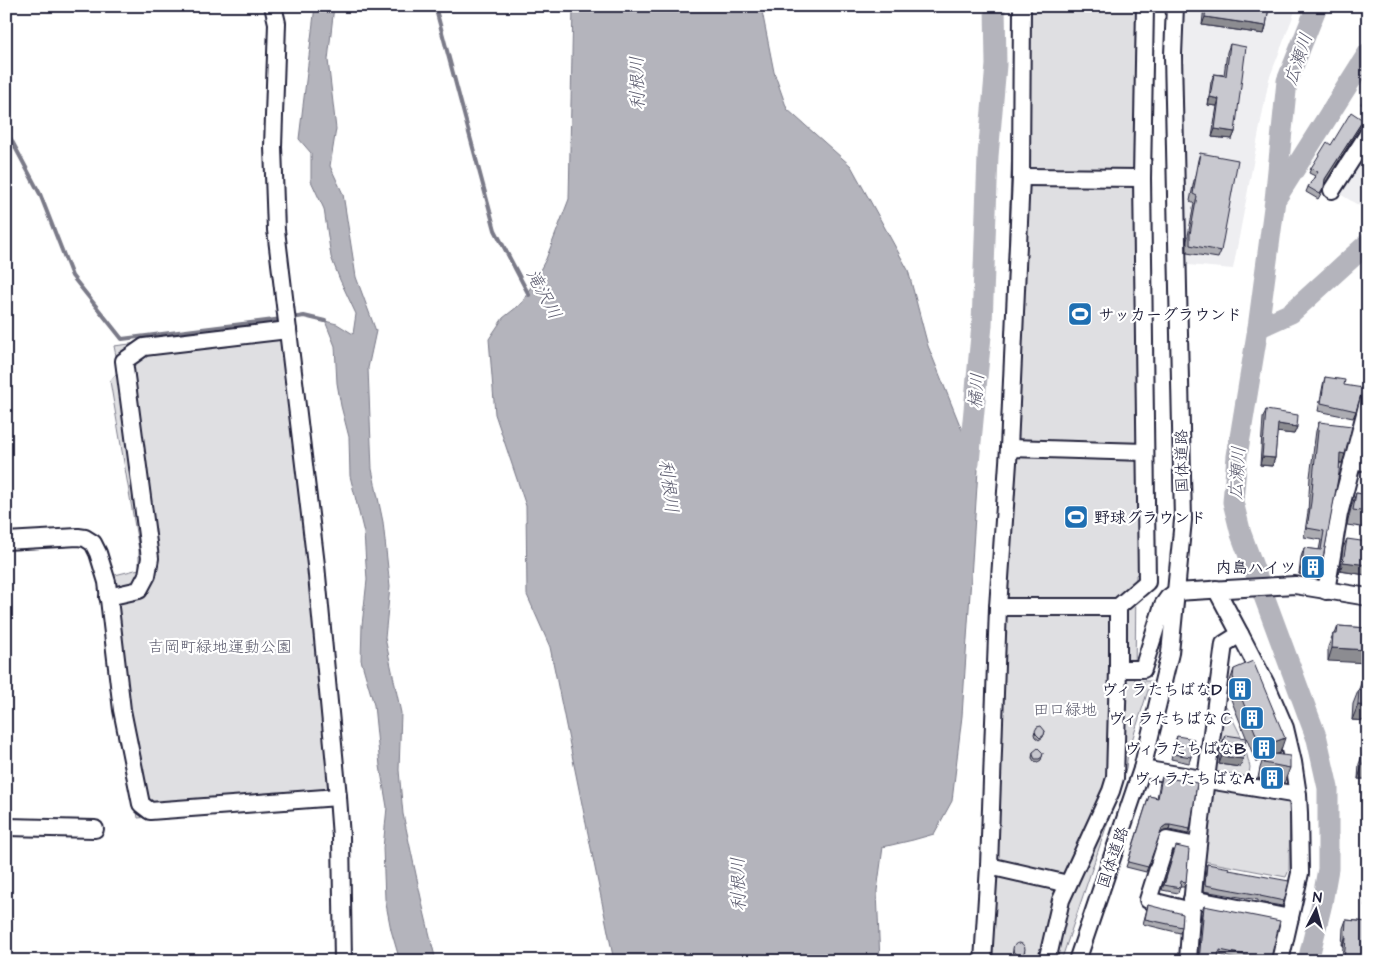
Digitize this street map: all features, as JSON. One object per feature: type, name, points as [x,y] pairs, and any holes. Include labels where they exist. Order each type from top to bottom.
[{"type":"street","points":[[273,6],[277,23],[273,147],[276,230],[316,565],[338,797],[341,837],[344,961]]},
{"type":"street","points":[[983,961],[989,866],[998,606],[1009,448],[1021,177],[1022,6]]},
{"type":"street","points":[[998,606],[1118,607],[1147,582],[1142,178],[1145,6]]},
{"type":"street","name":"国体道路","points":[[1076,961],[1142,770],[1170,653],[1182,520],[1173,56],[1175,6]]},
{"type":"street","points":[[1332,190],[1368,134]]},
{"type":"street","points":[[1021,177],[1142,178]]},
{"type":"street","points":[[108,597],[139,590],[147,575],[150,558],[124,361],[144,346],[288,330]]},
{"type":"street","points":[[1326,590],[1339,514],[1360,462],[1368,402]]},
{"type":"street","points":[[1009,448],[1144,452]]},
{"type":"street","points":[[6,541],[78,537],[85,538],[93,543],[98,553],[106,582],[122,710],[141,804],[150,811],[338,797]]},
{"type":"street","points":[[1118,669],[1143,669],[1163,605],[1176,592],[1295,584],[1368,597]]},
{"type":"street","points":[[1216,589],[1267,686],[1285,728],[1293,762],[1298,795],[1300,873],[1280,961]]},
{"type":"street","points":[[1047,961],[1062,900],[1111,791],[1115,778],[1118,607]]},
{"type":"street","points":[[1188,961],[1197,846],[1224,644],[1240,634]]},
{"type":"street","points":[[1142,770],[1298,795]]},
{"type":"street","points":[[6,827],[95,829]]},
{"type":"street","points":[[1197,846],[1167,840],[1148,900],[1290,918]]},
{"type":"street","points":[[989,866],[1068,884]]},
{"type":"shaded area","points":[[1175,6],[1297,6],[1269,79],[1233,269],[1177,264]]},
{"type":"shaded area","points":[[1368,151],[1368,209],[1366,210],[1340,194]]},
{"type":"green space","name":"田口緑地","points":[[1017,6],[1140,6],[1137,442],[1137,460],[1139,460],[1139,572],[1136,575],[1135,681],[1151,681],[1128,753],[1126,768],[1061,961],[983,961]]},
{"type":"green space","name":"吉岡町緑地運動公園","points":[[290,324],[343,800],[138,818],[119,711],[101,587],[115,575],[139,569],[139,550],[110,381],[119,371],[114,346]]},
{"type":"green space","points":[[1220,705],[1226,706],[1243,740],[1250,767],[1248,781],[1212,776]]},
{"type":"green space","points":[[1212,788],[1290,801],[1289,870],[1286,877],[1203,861]]},
{"type":"water","points":[[315,6],[334,6],[328,60],[336,129],[330,166],[343,194],[356,277],[376,331],[368,368],[372,469],[383,522],[390,587],[385,638],[401,713],[399,770],[403,814],[436,961],[400,961],[385,899],[383,848],[387,807],[380,766],[374,705],[361,660],[362,625],[367,580],[364,533],[350,476],[349,437],[337,383],[335,346],[325,321],[337,324],[353,334],[356,314],[331,257],[324,209],[311,181],[311,153],[299,139]]},
{"type":"water","name":"利根川","points":[[573,6],[761,6],[774,72],[787,109],[851,166],[908,270],[928,346],[978,470],[962,716],[952,801],[934,834],[883,847],[877,891],[880,961],[614,961],[550,647],[527,595],[526,506],[495,414],[489,339],[503,318],[522,303],[546,259],[569,199]]},
{"type":"building","points":[[1206,6],[1269,6],[1266,26],[1205,17]]},
{"type":"building","points":[[1230,44],[1246,47],[1235,132],[1215,129],[1219,99],[1210,97],[1214,74],[1226,76]]},
{"type":"building","points":[[1368,91],[1368,101],[1363,99]]},
{"type":"building","points":[[1351,112],[1363,120],[1325,179],[1324,187],[1320,194],[1308,187],[1318,172],[1311,168],[1327,142],[1331,145]]},
{"type":"building","points":[[1200,153],[1238,160],[1221,251],[1190,245],[1190,234],[1197,196],[1193,194]]},
{"type":"building","points":[[1325,377],[1345,380],[1344,385],[1363,388],[1356,411],[1321,403]]},
{"type":"building","points":[[1266,410],[1298,415],[1297,427],[1278,424],[1275,458],[1262,457]]},
{"type":"building","points":[[1319,422],[1352,426],[1345,454],[1340,453],[1339,473],[1321,569],[1311,568],[1312,566],[1302,564],[1304,548],[1321,550],[1324,531],[1307,528]]},
{"type":"building","points":[[1356,493],[1368,495],[1368,512],[1353,510]]},
{"type":"building","points":[[1347,539],[1368,542],[1368,565],[1343,562]]},
{"type":"building","points":[[1338,626],[1368,628],[1368,650],[1332,648],[1333,634],[1337,634]]},
{"type":"building","points":[[1253,661],[1285,738],[1261,747],[1233,677],[1234,669]]},
{"type":"building","points":[[1362,681],[1368,681],[1368,706],[1358,705],[1359,689],[1361,690]]},
{"type":"building","points":[[1041,726],[1045,731],[1044,735],[1040,738],[1035,731],[1037,727]]},
{"type":"building","points":[[1225,735],[1246,738],[1243,759],[1222,756]]},
{"type":"building","points":[[1177,736],[1194,739],[1191,757],[1173,754]]},
{"type":"building","points":[[1038,748],[1043,753],[1042,757],[1035,759],[1033,752]]},
{"type":"building","points":[[1364,749],[1368,749],[1368,764],[1363,763]]},
{"type":"building","points":[[1266,753],[1290,756],[1290,768],[1264,763]]},
{"type":"building","points":[[1162,777],[1197,783],[1190,829],[1166,825],[1162,828],[1148,867],[1128,862],[1149,796],[1158,798]]},
{"type":"building","points":[[1176,846],[1189,849],[1186,882],[1181,881],[1180,888],[1164,885]]},
{"type":"building","points":[[1207,864],[1289,881],[1284,901],[1205,885]]},
{"type":"building","points":[[1148,905],[1183,914],[1182,927],[1145,919]]},
{"type":"building","points":[[1204,906],[1280,921],[1270,961],[1256,961],[1248,959],[1249,956],[1220,950],[1217,961],[1199,961]]},
{"type":"building","points":[[1346,920],[1368,922],[1365,958],[1368,961],[1344,961]]},
{"type":"building","points":[[1019,943],[1025,949],[1019,955],[1013,949]]},
{"type":"waterway","name":"滝沢川","points":[[435,6],[495,230],[529,295]]},
{"type":"waterway","name":"橘川","points":[[956,473],[969,463],[982,325],[988,156],[996,65],[995,6]]},
{"type":"waterway","name":"広瀬川","points":[[1308,961],[1328,869],[1328,788],[1317,739],[1241,534],[1233,502],[1237,456],[1258,328],[1275,200],[1287,81],[1317,6]]},
{"type":"waterway","points":[[1277,197],[1368,53]]},
{"type":"waterway","points":[[6,130],[40,194],[72,276],[122,339],[282,319]]},
{"type":"waterway","points":[[1258,328],[1291,313],[1368,243]]},
{"type":"waterway","points":[[292,318],[304,316],[325,321]]},
{"type":"place","name":"サッカーグラウンド","points":[[1080,314]]},
{"type":"place","name":"野球グラウンド","points":[[1076,517]]},
{"type":"place","name":"内島ハイツ","points":[[1313,567]]},
{"type":"place","name":"ヴィラたちばなD","points":[[1240,689]]},
{"type":"place","name":"ヴィラたちばなＣ","points":[[1252,718]]},
{"type":"place","name":"ヴィラたちばなB","points":[[1264,748]]},
{"type":"place","name":"ヴィラたちばなA","points":[[1272,778]]}]
